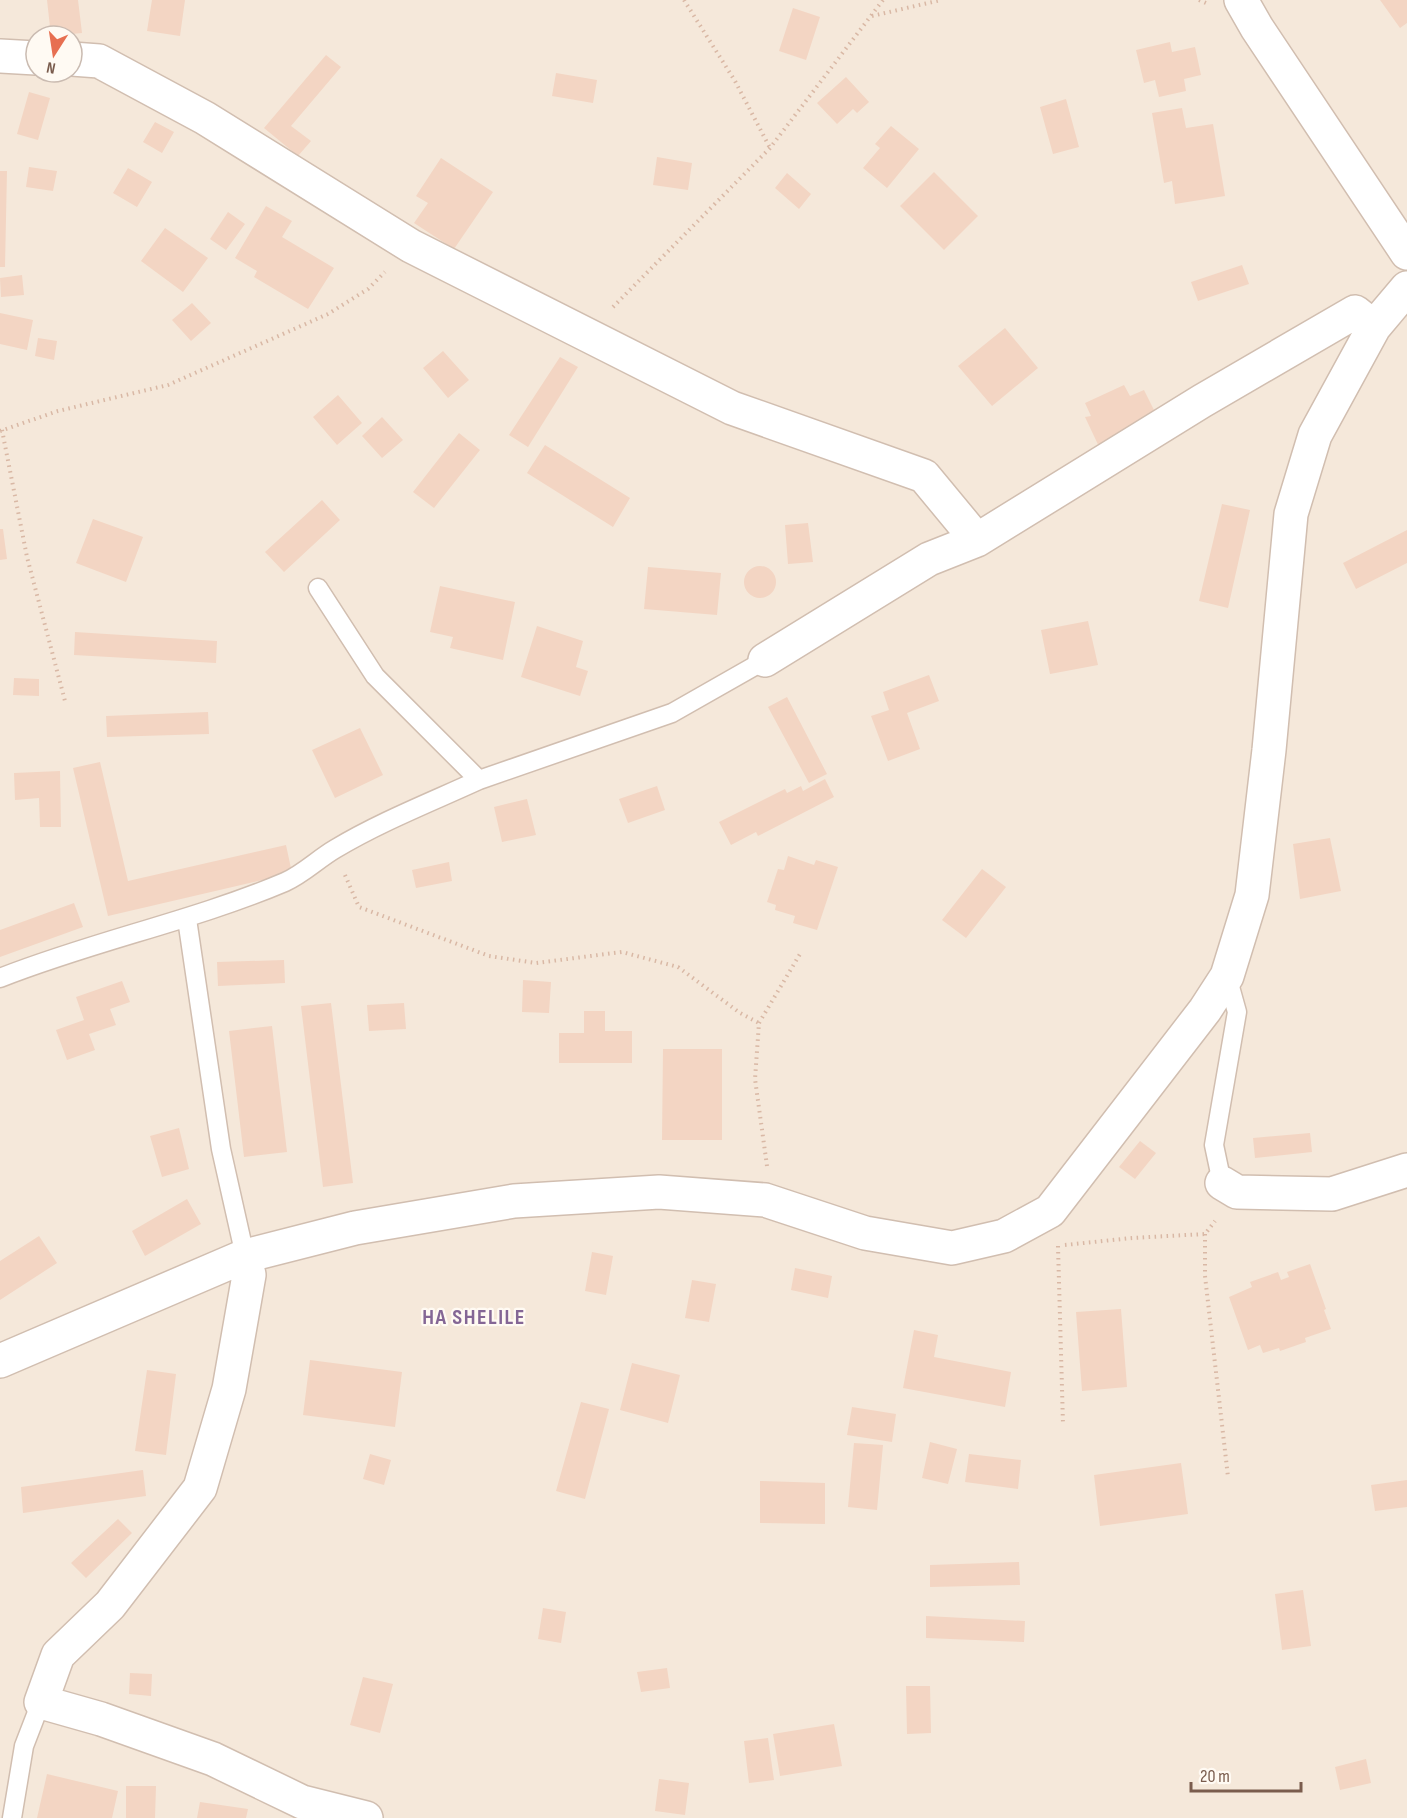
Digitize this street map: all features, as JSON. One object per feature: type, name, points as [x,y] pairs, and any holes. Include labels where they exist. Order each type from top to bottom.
[{"type":"street","points":[[1241,0],[1257,28],[1407,253]]},
{"type":"street","points":[[0,56],[24,57]]},
{"type":"street","points":[[84,60],[99,61],[205,118],[411,246],[732,408],[924,476],[977,540]]},
{"type":"street","points":[[0,1362],[245,1256],[355,1228],[514,1201],[659,1192],[765,1200],[865,1233],[952,1248],[1004,1236],[1050,1211],[1205,1010],[1227,976],[1252,895],[1269,750],[1291,514],[1315,435],[1374,327],[1407,288]]},
{"type":"street","points":[[765,660],[929,559],[977,540],[1202,401],[1355,312],[1374,327]]},
{"type":"street","points":[[1230,1188],[1332,1194],[1407,1170]]},
{"type":"street","points":[[245,1256],[249,1275],[229,1389],[200,1488],[110,1605],[58,1655],[41,1702],[101,1719],[213,1759],[302,1802],[366,1818]]},
{"type":"lane","points":[[318,588],[375,676],[479,780]]},
{"type":"lane","points":[[0,978],[30,966],[187,919],[288,881],[334,849],[479,780],[672,713],[765,660]]},
{"type":"lane","points":[[187,919],[221,1149],[245,1256]]},
{"type":"lane","points":[[1227,976],[1237,1012],[1214,1145],[1230,1188]]},
{"type":"lane","points":[[12,1818],[24,1746],[41,1702]]},
{"type":"path","points":[[684,0],[735,81],[770,148]]},
{"type":"path","points":[[585,335],[770,148],[883,0]]},
{"type":"path","points":[[870,17],[941,0]]},
{"type":"path","points":[[65,701],[27,558],[1,431],[58,411],[168,385],[328,314],[368,289],[411,246]]},
{"type":"path","points":[[334,849],[359,908],[489,956],[536,963],[622,952],[678,967],[740,1013],[759,1023]]},
{"type":"path","points":[[765,1200],[767,1170],[754,1079],[759,1023],[800,954]]},
{"type":"path","points":[[1228,1477],[1205,1276],[1205,1234],[1230,1188]]},
{"type":"path","points":[[1050,1211],[1058,1246],[1064,1424]]},
{"type":"path","points":[[1058,1246],[1205,1234]]},
{"type":"shaded area","points":[[0,0],[1407,0],[1407,1818],[0,1818]]},
{"type":"building","points":[[47,0],[78,0],[81,24],[50,24]]},
{"type":"building","points":[[152,0],[185,0],[180,36],[147,31]]},
{"type":"building","points":[[1380,0],[1407,0],[1407,23],[1400,28]]},
{"type":"building","points":[[793,8],[820,17],[806,60],[779,51]]},
{"type":"building","points":[[1170,42],[1172,52],[1195,47],[1201,75],[1184,79],[1186,91],[1159,97],[1155,80],[1144,83],[1136,50]]},
{"type":"building","points":[[326,55],[341,67],[291,126],[311,141],[298,156],[264,128]]},
{"type":"building","points":[[556,73],[597,80],[593,103],[552,96]]},
{"type":"building","points":[[846,77],[869,102],[857,113],[853,109],[837,124],[817,103]]},
{"type":"building","points":[[29,92],[50,98],[38,140],[17,134]]},
{"type":"building","points":[[1066,99],[1079,147],[1053,154],[1040,107]]},
{"type":"building","points":[[1182,108],[1186,128],[1213,124],[1225,196],[1175,204],[1172,181],[1164,183],[1152,113]]},
{"type":"building","points":[[155,122],[174,132],[162,153],[143,142]]},
{"type":"building","points":[[891,126],[919,149],[887,188],[863,168],[880,148],[875,144]]},
{"type":"building","points":[[657,157],[692,163],[688,190],[653,185]]},
{"type":"building","points":[[441,158],[493,192],[454,249],[414,223],[428,203],[416,196]]},
{"type":"building","points":[[29,167],[57,171],[53,191],[26,187]]},
{"type":"building","points":[[128,168],[152,182],[137,207],[113,193]]},
{"type":"building","points":[[0,171],[7,171],[5,267],[0,267]]},
{"type":"building","points":[[934,172],[978,216],[944,250],[900,206]]},
{"type":"building","points":[[787,173],[811,194],[799,209],[775,188]]},
{"type":"building","points":[[266,206],[292,221],[282,237],[334,268],[308,309],[254,277],[257,271],[235,258]]},
{"type":"building","points":[[228,212],[245,224],[226,250],[210,239]]},
{"type":"building","points":[[165,228],[208,258],[183,292],[141,261]]},
{"type":"building","points":[[1242,265],[1249,284],[1198,301],[1191,282]]},
{"type":"building","points":[[22,275],[24,295],[1,297],[0,278]]},
{"type":"building","points":[[192,303],[211,323],[191,341],[172,320]]},
{"type":"building","points":[[0,313],[33,320],[27,350],[0,344]]},
{"type":"building","points":[[1005,328],[1038,368],[992,406],[958,366]]},
{"type":"building","points":[[38,338],[57,341],[54,360],[35,356]]},
{"type":"building","points":[[443,351],[469,380],[448,398],[423,368]]},
{"type":"building","points":[[560,357],[578,367],[528,447],[509,435]]},
{"type":"building","points":[[1124,385],[1130,396],[1144,390],[1157,416],[1102,453],[1085,417],[1091,416],[1085,403]]},
{"type":"building","points":[[338,395],[362,423],[337,445],[313,417]]},
{"type":"building","points":[[382,417],[403,440],[382,458],[362,436]]},
{"type":"building","points":[[459,433],[480,450],[434,508],[413,492]]},
{"type":"building","points":[[545,445],[630,498],[613,527],[527,473]]},
{"type":"building","points":[[322,500],[340,520],[284,572],[265,552]]},
{"type":"building","points":[[1222,504],[1250,510],[1228,608],[1199,601]]},
{"type":"building","points":[[93,519],[143,537],[126,582],[76,563]]},
{"type":"building","points":[[808,523],[813,562],[788,564],[785,525]]},
{"type":"building","points":[[0,529],[3,529],[7,559],[0,560]]},
{"type":"building","points":[[1407,530],[1407,563],[1356,589],[1343,563]]},
{"type":"building","points":[[760,566],[771,571],[776,582],[771,593],[760,598],[749,593],[744,582],[749,571]]},
{"type":"building","points":[[648,567],[721,573],[717,615],[644,609]]},
{"type":"building","points":[[440,586],[515,602],[503,660],[450,648],[453,637],[430,632]]},
{"type":"building","points":[[1088,621],[1098,665],[1050,674],[1041,630]]},
{"type":"building","points":[[537,626],[583,641],[576,667],[588,671],[580,696],[521,677]]},
{"type":"building","points":[[75,632],[217,641],[216,663],[74,655]]},
{"type":"building","points":[[929,675],[939,701],[907,713],[920,749],[888,761],[871,716],[889,710],[883,692]]},
{"type":"building","points":[[14,678],[39,679],[39,696],[13,695]]},
{"type":"building","points":[[787,697],[827,774],[809,783],[768,707]]},
{"type":"building","points":[[208,712],[209,734],[107,737],[106,716]]},
{"type":"building","points":[[360,728],[383,775],[335,798],[312,750]]},
{"type":"building","points":[[100,762],[128,881],[286,845],[292,873],[108,916],[73,768]]},
{"type":"building","points":[[60,771],[61,827],[40,827],[39,798],[15,800],[14,773]]},
{"type":"building","points":[[825,779],[834,797],[758,836],[756,832],[731,845],[719,822],[785,789],[787,793],[801,786],[803,791]]},
{"type":"building","points":[[657,786],[665,810],[628,823],[619,799]]},
{"type":"building","points":[[527,799],[536,835],[502,842],[494,807]]},
{"type":"building","points":[[1330,838],[1341,891],[1300,899],[1293,844]]},
{"type":"building","points":[[788,856],[814,865],[816,860],[838,867],[817,930],[793,923],[795,916],[775,910],[776,905],[767,902],[778,869],[784,870]]},
{"type":"building","points":[[449,862],[452,881],[416,888],[412,870]]},
{"type":"building","points":[[982,869],[1006,887],[966,938],[942,920]]},
{"type":"building","points":[[74,903],[83,927],[0,957],[0,930]]},
{"type":"building","points":[[284,960],[285,983],[218,986],[217,962]]},
{"type":"building","points":[[523,980],[551,982],[549,1013],[522,1012]]},
{"type":"building","points":[[122,981],[130,1002],[110,1009],[116,1025],[89,1034],[95,1050],[67,1060],[56,1030],[84,1020],[76,997]]},
{"type":"building","points":[[331,1003],[353,1183],[323,1187],[301,1006]]},
{"type":"building","points":[[404,1003],[406,1029],[369,1031],[367,1005]]},
{"type":"building","points":[[584,1011],[605,1011],[605,1031],[632,1031],[632,1063],[559,1063],[559,1033],[584,1033]]},
{"type":"building","points":[[272,1026],[287,1152],[244,1157],[229,1031]]},
{"type":"building","points":[[663,1049],[722,1049],[722,1140],[662,1140]]},
{"type":"building","points":[[179,1128],[189,1169],[162,1177],[150,1136]]},
{"type":"building","points":[[1310,1133],[1312,1152],[1255,1158],[1253,1138]]},
{"type":"building","points":[[1140,1141],[1156,1153],[1135,1179],[1119,1167]]},
{"type":"building","points":[[187,1199],[201,1224],[145,1256],[132,1231]]},
{"type":"building","points":[[39,1236],[57,1263],[0,1300],[0,1261]]},
{"type":"building","points":[[592,1252],[613,1256],[606,1295],[585,1291]]},
{"type":"building","points":[[1310,1264],[1331,1329],[1305,1338],[1306,1342],[1280,1351],[1279,1348],[1263,1353],[1260,1345],[1248,1350],[1229,1297],[1252,1287],[1250,1282],[1278,1272],[1281,1280],[1289,1277],[1287,1272]]},
{"type":"building","points":[[795,1268],[832,1276],[828,1298],[791,1290]]},
{"type":"building","points":[[692,1280],[716,1284],[709,1322],[685,1318]]},
{"type":"building","points":[[1121,1309],[1127,1387],[1082,1391],[1076,1312]]},
{"type":"building","points":[[914,1330],[938,1335],[934,1357],[1011,1372],[1005,1407],[903,1388]]},
{"type":"building","points":[[310,1360],[402,1372],[395,1427],[303,1415]]},
{"type":"building","points":[[632,1363],[680,1375],[668,1423],[620,1410]]},
{"type":"building","points":[[147,1370],[176,1374],[166,1455],[135,1451]]},
{"type":"building","points":[[581,1402],[609,1409],[585,1499],[556,1491]]},
{"type":"building","points":[[852,1407],[896,1414],[892,1442],[847,1435]]},
{"type":"building","points":[[930,1442],[957,1449],[948,1484],[922,1478]]},
{"type":"building","points":[[854,1443],[883,1445],[877,1510],[848,1507]]},
{"type":"building","points":[[370,1454],[391,1460],[384,1485],[363,1479]]},
{"type":"building","points":[[969,1454],[1021,1460],[1018,1489],[965,1482]]},
{"type":"building","points":[[1181,1463],[1188,1514],[1100,1526],[1094,1475]]},
{"type":"building","points":[[143,1470],[146,1496],[23,1513],[21,1487]]},
{"type":"building","points":[[1407,1480],[1407,1507],[1375,1511],[1371,1485]]},
{"type":"building","points":[[760,1481],[825,1483],[825,1524],[760,1523]]},
{"type":"building","points":[[118,1519],[132,1533],[86,1578],[71,1563]]},
{"type":"building","points":[[1019,1562],[1020,1585],[930,1587],[930,1565]]},
{"type":"building","points":[[1303,1590],[1311,1646],[1282,1650],[1275,1594]]},
{"type":"building","points":[[543,1608],[566,1612],[561,1643],[538,1639]]},
{"type":"building","points":[[926,1616],[1025,1621],[1024,1642],[926,1638]]},
{"type":"building","points":[[667,1668],[670,1688],[641,1692],[637,1672]]},
{"type":"building","points":[[130,1673],[152,1674],[151,1696],[129,1694]]},
{"type":"building","points":[[363,1677],[393,1684],[380,1733],[350,1725]]},
{"type":"building","points":[[906,1686],[930,1686],[931,1733],[907,1734]]},
{"type":"building","points":[[834,1724],[842,1766],[780,1776],[773,1734]]},
{"type":"building","points":[[768,1738],[774,1780],[749,1783],[744,1741]]},
{"type":"building","points":[[1366,1759],[1371,1783],[1340,1790],[1335,1767]]},
{"type":"building","points":[[47,1774],[118,1791],[112,1818],[37,1818]]},
{"type":"building","points":[[659,1779],[689,1783],[685,1815],[655,1811]]},
{"type":"building","points":[[126,1786],[156,1786],[155,1818],[126,1818]]},
{"type":"building","points":[[200,1802],[248,1809],[246,1818],[197,1818]]},
{"type":"district","name":"HA SHELILE","points":[[474,1317]]}]
